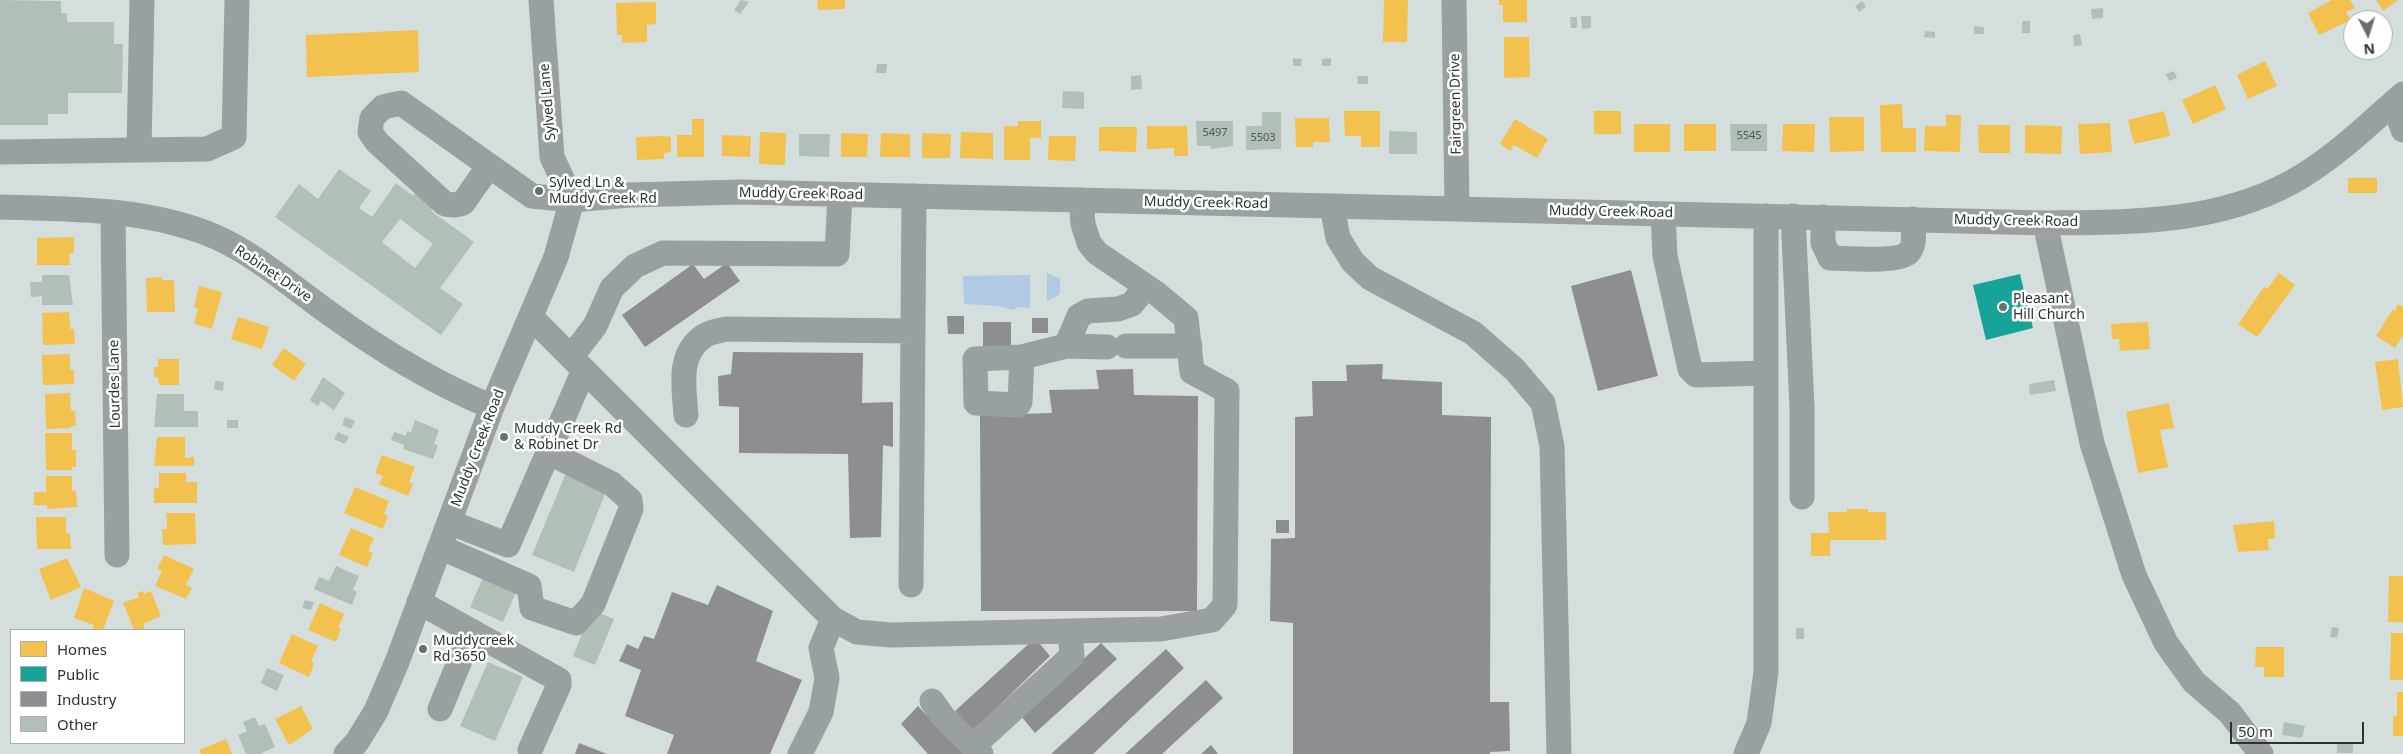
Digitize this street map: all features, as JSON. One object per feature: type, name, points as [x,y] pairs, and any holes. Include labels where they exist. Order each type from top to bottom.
[{"type":"street","points":[[139,150],[142,0]]},
{"type":"street","points":[[0,152],[207,149],[234,137],[237,0]]},
{"type":"street","name":"Sylved Lane","points":[[541,0],[552,158],[572,200]]},
{"type":"street","name":"Fairgreen Drive","points":[[1454,0],[1457,209]]},
{"type":"street","points":[[2398,98],[2403,130]]},
{"type":"street","name":"Muddy Creek Road","points":[[357,750],[376,711],[492,408],[556,257],[572,200],[630,194],[720,192],[1823,216],[2045,223],[2113,222],[2198,216],[2251,201],[2291,183],[2321,163],[2398,98]]},
{"type":"street","points":[[489,166],[463,202],[455,205],[445,204],[376,142],[370,132],[372,118],[383,107],[401,103],[532,196],[572,200]]},
{"type":"street","points":[[449,522],[508,545],[552,444],[578,364],[612,288],[635,266],[663,253],[837,254],[840,195]]},
{"type":"street","points":[[911,585],[914,196]]},
{"type":"street","points":[[531,317],[833,619],[857,632],[891,635],[1161,629],[1212,620],[1225,605],[1226,392],[1192,372],[1186,318],[1146,286],[1097,253],[1089,243],[1082,224],[1081,200]]},
{"type":"street","points":[[1332,206],[1338,238],[1353,262],[1370,278],[1474,333],[1516,370],[1543,403],[1552,446],[1560,754]]},
{"type":"street","name":"Robinet Drive","points":[[0,207],[112,213],[185,226],[216,237],[268,267],[330,314],[410,367],[459,394],[492,408]]},
{"type":"street","name":"Lourdes Lane","points":[[112,213],[117,555]]},
{"type":"street","points":[[1663,214],[1665,256],[1690,369],[1696,375],[1766,373]]},
{"type":"street","points":[[1746,754],[1759,723],[1766,672],[1766,216]]},
{"type":"street","points":[[1793,216],[1802,407],[1802,497]]},
{"type":"street","points":[[1823,216],[1823,243],[1830,258],[1898,258],[1908,253],[1912,244],[1913,219]]},
{"type":"street","points":[[2045,223],[2092,443],[2134,575],[2166,643],[2194,682],[2230,714],[2261,754]]},
{"type":"street","points":[[1066,346],[1078,316],[1088,311],[1118,309],[1132,304],[1146,286]]},
{"type":"street","points":[[686,415],[683,369],[693,347],[705,336],[726,329],[913,331]]},
{"type":"street","points":[[1022,358],[1066,346],[1190,346]]},
{"type":"street","points":[[440,547],[529,586],[532,608],[576,623],[593,604],[631,509],[630,500],[612,484],[562,459],[552,444]]},
{"type":"street","points":[[419,602],[559,680],[559,685],[530,750]]},
{"type":"street","points":[[800,754],[821,712],[827,678],[821,648],[833,619]]},
{"type":"street","points":[[440,709],[472,631]]},
{"type":"street","points":[[932,701],[944,718],[977,750],[1072,656],[1070,631]]},
{"type":"water","points":[[1047,273],[1060,279],[1060,294],[1047,302]]},
{"type":"water","points":[[1030,275],[1030,308],[1019,307],[1012,310],[999,306],[964,304],[963,276]]},
{"type":"building: Homes","points":[[817,0],[845,0],[845,9],[818,10]]},
{"type":"building: Homes","points":[[1384,0],[1408,0],[1407,42],[1383,42]]},
{"type":"building: Homes","points":[[1499,0],[1527,0],[1527,22],[1503,22],[1503,5],[1499,5]]},
{"type":"building: Homes","points":[[2332,0],[2350,0],[2355,8],[2343,10],[2343,24],[2319,35],[2308,13]]},
{"type":"building: Homes","points":[[2376,0],[2398,0],[2384,10],[2382,10]]},
{"type":"building: Homes","points":[[656,2],[656,24],[647,25],[647,42],[622,43],[622,35],[617,35],[616,3]]},
{"type":"building: Homes","points":[[418,30],[419,72],[307,77],[306,35]]},
{"type":"building: Homes","points":[[1504,37],[1529,37],[1530,77],[1504,78]]},
{"type":"building: Homes","points":[[2265,61],[2277,86],[2248,99],[2237,75]]},
{"type":"building: Homes","points":[[2215,85],[2226,109],[2193,124],[2182,100]]},
{"type":"building: Homes","points":[[1902,104],[1903,128],[1916,128],[1916,152],[1881,152],[1880,105]]},
{"type":"building: Homes","points":[[1344,111],[1380,111],[1380,147],[1361,147],[1361,136],[1345,136]]},
{"type":"building: Homes","points":[[1594,111],[1621,111],[1621,134],[1594,134]]},
{"type":"building: Homes","points":[[2164,111],[2170,136],[2134,144],[2128,120]]},
{"type":"building: Homes","points":[[1946,115],[1961,115],[1960,152],[1924,151],[1925,126],[1946,126]]},
{"type":"building: Homes","points":[[1829,117],[1864,117],[1864,151],[1830,152]]},
{"type":"building: Homes","points":[[1295,118],[1329,118],[1330,142],[1313,142],[1313,147],[1296,147]]},
{"type":"building: Homes","points":[[692,119],[704,119],[704,157],[677,157],[677,135],[692,135]]},
{"type":"building: Homes","points":[[1515,119],[1548,139],[1537,158],[1514,145],[1510,151],[1500,144]]},
{"type":"building: Homes","points":[[1018,121],[1041,121],[1041,138],[1030,138],[1030,160],[1004,160],[1004,126],[1018,126]]},
{"type":"building: Homes","points":[[2110,123],[2112,152],[2080,154],[2078,124]]},
{"type":"building: Homes","points":[[1634,124],[1670,124],[1670,152],[1634,152]]},
{"type":"building: Homes","points":[[1684,124],[1716,124],[1716,151],[1684,151]]},
{"type":"building: Homes","points":[[1783,124],[1815,124],[1814,152],[1782,151]]},
{"type":"building: Homes","points":[[1978,125],[2010,125],[2010,153],[1979,153]]},
{"type":"building: Homes","points":[[2025,125],[2062,126],[2061,154],[2025,153]]},
{"type":"building: Homes","points":[[1147,126],[1187,126],[1188,156],[1174,156],[1174,148],[1147,149]]},
{"type":"building: Homes","points":[[1099,127],[1137,127],[1136,152],[1099,151]]},
{"type":"building: Homes","points":[[760,132],[786,133],[785,165],[759,164]]},
{"type":"building: Homes","points":[[961,132],[993,133],[993,159],[960,158]]},
{"type":"building: Homes","points":[[841,133],[868,134],[867,157],[841,157]]},
{"type":"building: Homes","points":[[881,133],[910,134],[910,157],[880,157]]},
{"type":"building: Homes","points":[[922,133],[951,134],[950,158],[922,158]]},
{"type":"building: Homes","points":[[722,135],[751,136],[750,157],[722,156]]},
{"type":"building: Homes","points":[[1049,136],[1076,136],[1075,161],[1048,160]]},
{"type":"building: Homes","points":[[636,137],[671,137],[671,152],[664,153],[664,159],[637,160]]},
{"type":"building: Homes","points":[[2348,178],[2377,178],[2377,193],[2348,193]]},
{"type":"building: Homes","points":[[74,237],[74,253],[69,253],[70,265],[37,265],[37,238]]},
{"type":"building: Homes","points":[[2279,273],[2295,285],[2257,337],[2238,324],[2264,287],[2267,289]]},
{"type":"building: Homes","points":[[162,277],[162,280],[174,280],[175,312],[147,312],[146,278]]},
{"type":"building: Homes","points":[[199,286],[222,292],[212,329],[194,324],[198,309],[194,307]]},
{"type":"building: Homes","points":[[2398,304],[2403,307],[2403,335],[2395,348],[2376,336]]},
{"type":"building: Homes","points":[[69,312],[70,329],[74,329],[75,344],[43,345],[42,313]]},
{"type":"building: Homes","points":[[238,317],[269,327],[262,349],[231,339]]},
{"type":"building: Homes","points":[[2148,322],[2150,349],[2120,351],[2119,339],[2112,339],[2111,324]]},
{"type":"building: Homes","points":[[284,348],[306,364],[294,381],[272,365]]},
{"type":"building: Homes","points":[[70,354],[70,370],[74,370],[74,384],[43,385],[42,355]]},
{"type":"building: Homes","points":[[158,359],[179,359],[179,385],[159,385],[158,377],[154,377],[154,367],[158,367]]},
{"type":"building: Homes","points":[[2398,359],[2403,407],[2382,410],[2375,362]]},
{"type":"building: Homes","points":[[70,393],[71,411],[75,411],[76,426],[46,429],[45,394]]},
{"type":"building: Homes","points":[[2169,403],[2174,428],[2160,430],[2168,467],[2138,473],[2126,412]]},
{"type":"building: Homes","points":[[45,433],[72,433],[72,450],[76,450],[76,467],[72,467],[72,470],[46,470]]},
{"type":"building: Homes","points":[[157,437],[185,437],[185,458],[194,457],[194,466],[154,466]]},
{"type":"building: Homes","points":[[382,455],[415,467],[409,482],[413,484],[408,496],[379,484],[383,476],[375,473]]},
{"type":"building: Homes","points":[[159,473],[186,473],[186,482],[197,482],[197,503],[154,503],[154,488],[159,488]]},
{"type":"building: Homes","points":[[46,476],[72,476],[72,491],[76,491],[77,507],[47,509],[47,505],[34,505],[34,492],[46,492]]},
{"type":"building: Homes","points":[[355,487],[389,501],[384,514],[388,516],[383,529],[344,513]]},
{"type":"building: Homes","points":[[1847,509],[1868,509],[1868,512],[1886,512],[1886,540],[1830,540],[1830,556],[1811,556],[1811,533],[1829,533],[1828,512],[1847,512]]},
{"type":"building: Homes","points":[[166,513],[195,513],[196,544],[163,545],[162,529],[167,529]]},
{"type":"building: Homes","points":[[36,517],[66,517],[66,533],[70,533],[71,549],[37,549]]},
{"type":"building: Homes","points":[[2274,521],[2275,539],[2268,539],[2269,550],[2238,552],[2233,525]]},
{"type":"building: Homes","points":[[351,528],[374,538],[368,551],[373,553],[367,567],[339,555]]},
{"type":"building: Homes","points":[[164,555],[194,569],[186,585],[192,588],[186,599],[155,586],[162,571],[157,569]]},
{"type":"building: Homes","points":[[67,558],[81,587],[51,600],[39,569]]},
{"type":"building: Homes","points":[[2389,576],[2403,576],[2403,622],[2388,622]]},
{"type":"building: Homes","points":[[84,588],[114,601],[103,629],[92,629],[94,625],[74,618]]},
{"type":"building: Homes","points":[[144,591],[144,594],[151,591],[161,616],[143,624],[145,629],[134,629],[123,603],[139,597],[137,593]]},
{"type":"building: Homes","points":[[320,603],[344,614],[338,628],[341,629],[336,642],[308,630]]},
{"type":"building: Homes","points":[[2391,633],[2403,633],[2403,680],[2390,680]]},
{"type":"building: Homes","points":[[292,634],[318,646],[311,662],[314,664],[309,677],[279,663]]},
{"type":"building: Homes","points":[[2256,647],[2284,647],[2284,677],[2264,677],[2264,667],[2255,667]]},
{"type":"building: Homes","points":[[2397,692],[2403,692],[2403,736],[2393,736],[2393,716],[2397,716]]},
{"type":"building: Homes","points":[[301,706],[313,729],[289,745],[275,719]]},
{"type":"building: Homes","points":[[226,739],[232,754],[201,754],[199,750]]},
{"type":"building: Public","name":"Pleasant Hill Church","points":[[2020,274],[2033,328],[1986,340],[1973,285]]},
{"type":"building: Industry","points":[[727,263],[740,281],[645,347],[622,315],[693,264],[704,279]]},
{"type":"building: Industry","points":[[1631,270],[1658,376],[1598,391],[1571,286]]},
{"type":"building: Industry","points":[[947,316],[964,316],[964,334],[948,334]]},
{"type":"building: Industry","points":[[1032,318],[1048,318],[1048,333],[1032,333]]},
{"type":"building: Industry","points":[[983,322],[1011,322],[1011,346],[983,346]]},
{"type":"building: Industry","points":[[733,352],[863,353],[862,403],[893,402],[893,447],[883,445],[881,537],[850,538],[848,454],[739,453],[739,407],[719,406],[718,376],[731,374]]},
{"type":"building: Industry","points":[[1383,364],[1382,379],[1442,382],[1442,415],[1491,417],[1490,702],[1509,702],[1510,751],[1490,752],[1490,754],[1293,754],[1293,623],[1270,621],[1271,539],[1295,538],[1295,417],[1313,416],[1312,381],[1347,381],[1346,365]]},
{"type":"building: Industry","points":[[1133,369],[1134,395],[1198,396],[1197,611],[981,611],[980,415],[1052,413],[1049,390],[1099,389],[1096,370]]},
{"type":"building: Industry","points":[[1276,520],[1289,520],[1289,533],[1276,533]]},
{"type":"building: Industry","points":[[717,585],[773,611],[756,661],[802,680],[770,754],[667,754],[674,735],[625,716],[641,670],[619,661],[627,644],[638,649],[644,636],[654,639],[672,592],[708,605]]},
{"type":"building: Industry","points":[[1035,638],[1050,656],[973,731],[955,711]]},
{"type":"building: Industry","points":[[1101,643],[1117,659],[1035,733],[1021,716]]},
{"type":"building: Industry","points":[[1166,649],[1184,668],[1093,754],[1051,754]]},
{"type":"building: Industry","points":[[1206,680],[1223,698],[1162,754],[1125,754]]},
{"type":"building: Industry","points":[[918,706],[964,754],[928,754],[901,724]]},
{"type":"building: Industry","points":[[579,743],[607,754],[575,754]]},
{"type":"building: Industry","points":[[1211,745],[1218,754],[1201,754]]},
{"type":"building: Other","points":[[0,0],[61,1],[61,13],[67,13],[67,22],[114,22],[114,44],[123,44],[122,93],[68,93],[68,114],[48,114],[48,125],[0,125]]},
{"type":"building: Other","points":[[741,0],[749,2],[740,14],[734,10]]},
{"type":"building: Other","points":[[1862,1],[1866,7],[1859,12],[1855,6]]},
{"type":"building: Other","points":[[2103,8],[2103,18],[2092,19],[2091,9]]},
{"type":"building: Other","points":[[1581,16],[1591,16],[1591,28],[1582,29]]},
{"type":"building: Other","points":[[1570,17],[1577,17],[1577,28],[1571,28]]},
{"type":"building: Other","points":[[2022,21],[2030,21],[2030,33],[2022,33]]},
{"type":"building: Other","points":[[1974,26],[1984,27],[1984,34],[1974,34]]},
{"type":"building: Other","points":[[1925,31],[1935,32],[1935,38],[1924,37]]},
{"type":"building: Other","points":[[2080,34],[2082,45],[2074,46],[2073,35]]},
{"type":"building: Other","points":[[1293,58],[1302,59],[1301,66],[1293,66]]},
{"type":"building: Other","points":[[1331,58],[1331,66],[1322,66],[1322,59]]},
{"type":"building: Other","points":[[877,64],[887,64],[886,73],[876,73]]},
{"type":"building: Other","points":[[2174,71],[2177,78],[2169,81],[2166,74]]},
{"type":"building: Other","points":[[1141,75],[1142,89],[1131,90],[1131,76]]},
{"type":"building: Other","points":[[1357,76],[1368,76],[1368,84],[1358,84]]},
{"type":"building: Other","points":[[1063,91],[1084,92],[1084,109],[1062,108]]},
{"type":"building: Other","points":[[1262,112],[1281,112],[1281,149],[1246,150],[1246,126],[1262,126]]},
{"type":"building: Other","points":[[1196,121],[1233,121],[1233,146],[1211,149],[1211,146],[1197,146]]},
{"type":"building: Other","points":[[1730,124],[1767,124],[1767,151],[1731,151]]},
{"type":"building: Other","points":[[1389,131],[1417,132],[1417,154],[1389,154]]},
{"type":"building: Other","points":[[799,134],[830,134],[829,157],[799,156]]},
{"type":"building: Other","points":[[339,169],[371,191],[359,208],[372,217],[396,183],[413,196],[424,181],[442,195],[431,211],[474,242],[440,288],[463,304],[441,335],[275,217],[299,184],[318,199]],"holes":[[[400,219],[433,244],[415,268],[382,242]]]},
{"type":"building: Other","points":[[42,275],[69,275],[73,305],[42,305],[42,296],[31,297],[30,282],[42,282]]},
{"type":"building: Other","points":[[323,377],[345,393],[334,410],[321,401],[318,406],[310,400]]},
{"type":"building: Other","points":[[2054,380],[2056,391],[2030,395],[2029,384]]},
{"type":"building: Other","points":[[215,381],[224,382],[223,391],[214,389]]},
{"type":"building: Other","points":[[157,394],[184,394],[184,411],[198,411],[198,427],[154,427]]},
{"type":"building: Other","points":[[345,417],[355,421],[351,429],[342,425]]},
{"type":"building: Other","points":[[227,420],[238,420],[238,428],[227,428]]},
{"type":"building: Other","points":[[415,420],[439,430],[434,444],[438,445],[433,459],[403,449],[404,445],[391,440],[394,432],[406,436],[407,431],[411,432]]},
{"type":"building: Other","points":[[338,432],[349,437],[345,444],[334,439]]},
{"type":"building: Other","points":[[566,473],[607,489],[574,572],[532,555]]},
{"type":"building: Other","points":[[336,566],[359,576],[353,590],[357,592],[352,605],[314,589],[319,577],[329,581]]},
{"type":"building: Other","points":[[484,575],[517,590],[503,622],[470,607]]},
{"type":"building: Other","points":[[305,600],[314,602],[311,610],[302,608]]},
{"type":"building: Other","points":[[592,610],[614,619],[595,665],[573,656]]},
{"type":"building: Other","points":[[2332,627],[2339,628],[2337,638],[2330,637]]},
{"type":"building: Other","points":[[1796,628],[1804,628],[1804,639],[1796,639]]},
{"type":"building: Other","points":[[488,662],[523,677],[495,741],[460,726]]},
{"type":"building: Other","points":[[267,668],[284,675],[277,691],[261,683]]},
{"type":"building: Other","points":[[255,717],[259,726],[265,724],[275,747],[260,754],[246,754],[238,735],[247,731],[243,722]]},
{"type":"building: Other","points":[[2284,722],[2305,726],[2302,738],[2282,735]]},
{"type":"building: Other","points":[[2353,742],[2353,753],[2337,753],[2337,743]]},
{"type":"place","name":"Sylved Ln & Muddy Creek Rd","points":[[539,191]]},
{"type":"place","name":"Pleasant Hill Church","points":[[2003,307]]},
{"type":"place","name":"Muddy Creek Rd & Robinet Dr","points":[[504,437]]},
{"type":"place","name":"Muddycreek Rd 3650","points":[[423,649]]}]
